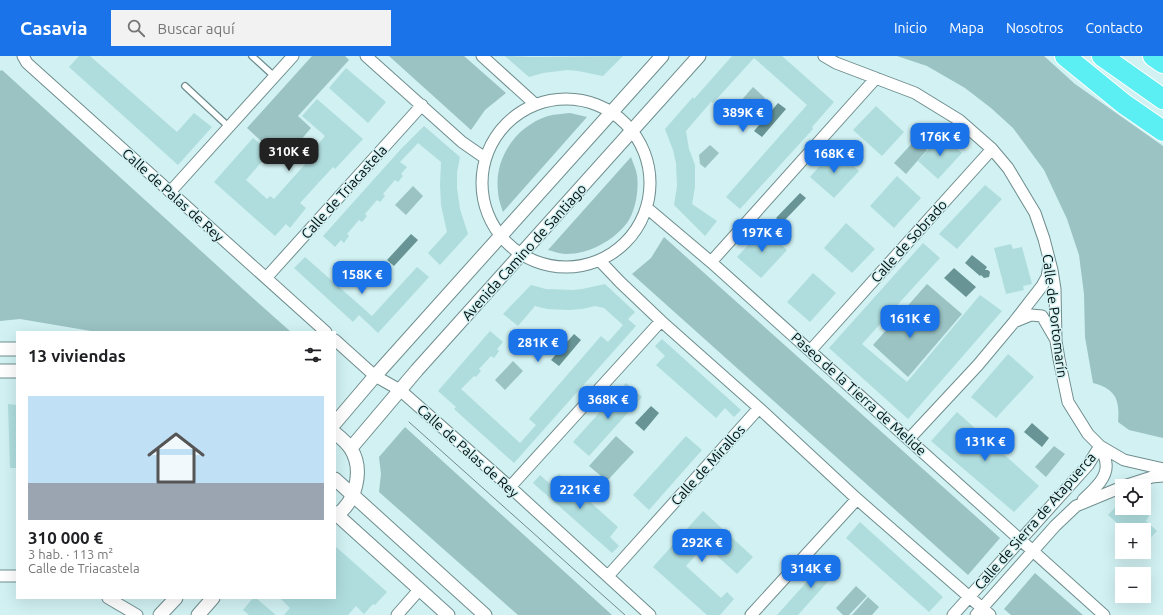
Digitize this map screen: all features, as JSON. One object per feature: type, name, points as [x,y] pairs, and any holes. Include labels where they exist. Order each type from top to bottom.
[{"type":"highway","points":[[1065,56],[1124,104],[1163,131]]},
{"type":"highway","points":[[1102,56],[1163,99]]},
{"type":"highway","points":[[1154,56],[1163,63]]},
{"type":"street","name":"Calle de Palas de Rey","points":[[23,56],[27,63],[325,331]]},
{"type":"street","points":[[170,192],[294,56]]},
{"type":"street","points":[[366,56],[462,142],[485,158]]},
{"type":"street","points":[[482,56],[535,104]]},
{"type":"street","name":"Avenida Camino de Santiago","points":[[336,422],[375,376],[662,56]]},
{"type":"street","name":"Avenida Camino de Santiago","points":[[351,448],[400,390],[699,56]]},
{"type":"street","name":"Calle de Portomarín","points":[[824,56],[836,63],[915,93],[959,120],[992,149],[1008,168],[1035,213],[1050,259],[1055,289],[1056,341],[1068,402],[1088,434],[1100,446],[1124,460],[1163,469]]},
{"type":"street","points":[[711,262],[876,78]]},
{"type":"street","points":[[573,99],[592,104],[611,112],[631,133],[642,150],[649,169],[650,188],[648,208],[637,230],[621,248],[600,261],[567,266],[537,261],[523,254],[502,235],[490,218],[484,199],[482,178],[485,158],[492,141],[504,126],[518,113],[535,104],[554,100],[573,99]]},
{"type":"street","name":"Calle de Triacastela","points":[[266,278],[422,105]]},
{"type":"street","name":"Calle de Sobrado","points":[[810,351],[992,149]]},
{"type":"street","name":"Paseo de la Tierra de Melide","points":[[648,208],[711,262],[1104,615]]},
{"type":"street","points":[[909,439],[978,365],[1014,322],[1042,286],[1047,276],[1050,259]]},
{"type":"street","points":[[600,261],[662,321],[857,499],[970,596],[983,613]]},
{"type":"street","points":[[1014,322],[1031,315],[1042,316],[1056,341]]},
{"type":"street","points":[[510,487],[662,321]]},
{"type":"street","name":"Calle de Palas de Rey","points":[[336,341],[375,376],[400,390],[510,487],[650,615]]},
{"type":"street","points":[[0,349],[16,349]]},
{"type":"street","points":[[0,371],[16,371]]},
{"type":"street","name":"Calle de Mirallos","points":[[608,576],[759,408]]},
{"type":"street","points":[[336,434],[351,448],[356,461],[357,471],[356,485],[353,494],[349,502],[336,514],[448,615]]},
{"type":"street","name":"Calle de Sierra de Atapuerca","points":[[983,613],[1055,526],[1093,491],[1103,477],[1106,464],[1100,446]]},
{"type":"street","name":"Calle de Sierra de Atapuerca","points":[[953,615],[1088,465],[1100,446]]},
{"type":"street","name":"Calle de Sierra de Atapuerca","points":[[1146,479],[1163,476]]},
{"type":"street","points":[[336,480],[485,615]]},
{"type":"street","name":"Calle de Sierra de Atapuerca","points":[[1076,506],[1115,489]]},
{"type":"street","points":[[751,615],[857,499]]},
{"type":"street","points":[[0,576],[16,576]]},
{"type":"street","points":[[397,615],[419,590]]},
{"type":"street","points":[[110,599],[137,615]]},
{"type":"street","points":[[160,615],[175,599]]},
{"type":"street","points":[[198,615],[212,599]]},
{"type":"lane","points":[[252,56],[275,77]]},
{"type":"lane","points":[[185,86],[230,127]]},
{"type":"shaded area","points":[[312,56],[345,56],[349,60],[298,116],[311,128],[283,161],[247,128]]},
{"type":"shaded area","points":[[389,56],[464,56],[506,93],[485,110],[471,130]]},
{"type":"shaded area","points":[[897,56],[1044,56],[1075,84],[1163,146],[1163,438],[1129,430],[1118,422],[1118,407],[1115,396],[1112,392],[1101,385],[1093,383],[1085,337],[1084,294],[1079,255],[1067,219],[1044,170],[1013,128],[991,108],[965,88],[927,66]]},
{"type":"shaded area","points":[[2,70],[290,331],[91,331],[20,319],[0,321],[0,71]]},
{"type":"shaded area","points":[[753,87],[765,98],[744,121],[733,110]]},
{"type":"shaded area","points":[[778,103],[786,109],[762,137],[754,131]]},
{"type":"shaded area","points":[[570,113],[587,117],[503,212],[498,196],[498,179],[504,155],[510,145],[517,135],[536,121],[551,115]]},
{"type":"shaded area","points":[[915,140],[927,150],[906,174],[894,163]]},
{"type":"shaded area","points":[[710,145],[719,153],[705,168],[700,164],[699,155]]},
{"type":"shaded area","points":[[631,157],[637,175],[638,187],[633,212],[621,230],[608,241],[583,252],[566,254],[548,250]]},
{"type":"shaded area","points":[[413,186],[423,196],[406,215],[395,205]]},
{"type":"shaded area","points":[[800,193],[806,198],[782,223],[776,218]]},
{"type":"shaded area","points":[[411,234],[418,240],[394,266],[387,260]]},
{"type":"shaded area","points":[[664,237],[1000,538],[968,575],[632,274],[651,258]]},
{"type":"shaded area","points":[[972,255],[987,267],[985,270],[990,272],[989,277],[984,278],[981,275],[980,276],[965,263]]},
{"type":"shaded area","points":[[954,268],[976,287],[966,297],[944,278]]},
{"type":"shaded area","points":[[927,284],[962,314],[908,377],[873,345]]},
{"type":"shaded area","points":[[574,334],[581,340],[559,366],[551,360]]},
{"type":"shaded area","points":[[513,361],[523,371],[505,390],[495,380]]},
{"type":"shaded area","points":[[651,406],[659,413],[644,431],[635,423]]},
{"type":"shaded area","points":[[1032,423],[1049,438],[1042,447],[1024,432]]},
{"type":"shaded area","points":[[405,427],[612,615],[518,615],[379,492],[381,474],[379,457]]},
{"type":"shaded area","points":[[616,436],[634,452],[607,481],[589,466]]},
{"type":"shaded area","points":[[1054,446],[1065,454],[1046,477],[1035,467]]},
{"type":"shaded area","points":[[1035,573],[1083,615],[1011,615],[1004,609]]},
{"type":"shaded area","points":[[856,586],[867,596],[849,615],[843,615],[836,608]]},
{"type":"shaded area","points":[[868,597],[879,607],[872,615],[852,615]]},
{"type":"building","points":[[79,56],[90,56],[177,132],[194,113],[212,127],[178,165],[69,67]]},
{"type":"building","points":[[505,56],[623,56],[603,76],[567,70],[543,73],[529,77]]},
{"type":"building","points":[[732,56],[782,56],[834,102],[812,127],[813,129],[740,209],[726,197],[807,105],[754,58],[713,103],[711,102],[686,131],[689,149],[695,165],[695,187],[692,204],[717,221],[705,236],[674,205],[677,186],[676,163],[665,129]]},
{"type":"building","points":[[346,68],[386,102],[368,123],[329,88]]},
{"type":"building","points":[[317,99],[363,139],[335,169],[333,167],[300,203],[306,208],[290,228],[286,224],[275,236],[214,182],[253,138],[270,152],[246,180],[267,199],[270,196],[274,199],[316,152],[314,149],[325,136],[302,116]]},
{"type":"building","points":[[876,106],[904,132],[882,156],[853,130]]},
{"type":"building","points":[[424,126],[460,157],[457,172],[457,188],[460,209],[468,234],[440,265],[428,253],[447,232],[441,205],[441,162],[418,143],[400,162],[407,167],[401,174],[403,176],[398,182],[395,180],[383,194],[385,196],[380,202],[377,200],[365,214],[367,216],[362,222],[359,220],[347,234],[349,236],[344,243],[341,240],[335,247],[323,236],[401,149]]},
{"type":"building","points":[[941,135],[962,153],[938,179],[918,161]]},
{"type":"building","points":[[834,149],[859,171],[834,198],[810,177]]},
{"type":"building","points":[[897,176],[921,198],[894,228],[870,206]]},
{"type":"building","points":[[985,185],[1002,199],[957,249],[939,234]]},
{"type":"building","points":[[846,223],[875,249],[852,273],[824,248]]},
{"type":"building","points":[[764,228],[787,250],[761,278],[737,257]]},
{"type":"building","points":[[923,243],[940,258],[862,344],[907,382],[980,295],[1002,311],[908,419],[829,348]]},
{"type":"building","points":[[1011,244],[1013,249],[1022,247],[1032,284],[1023,286],[1024,290],[1006,294],[994,248]]},
{"type":"building","points":[[305,257],[372,316],[417,267],[429,277],[378,333],[359,315],[353,322],[294,268]]},
{"type":"building","points":[[813,273],[836,293],[810,322],[787,302]]},
{"type":"building","points":[[605,284],[635,312],[628,319],[636,326],[514,463],[454,409],[456,407],[438,391],[490,331],[503,342],[497,349],[499,351],[494,358],[491,356],[479,369],[481,371],[476,377],[474,376],[461,389],[520,443],[536,425],[529,419],[601,336],[608,342],[623,325],[604,308],[595,306],[569,310],[547,309],[535,306],[518,326],[503,314],[531,285],[546,289],[573,290]]},
{"type":"building","points":[[662,339],[741,410],[734,417],[725,408],[716,418],[656,365],[665,356],[655,346]]},
{"type":"building","points":[[1008,354],[1034,377],[996,418],[971,397]]},
{"type":"building","points":[[626,383],[642,397],[589,456],[573,442]]},
{"type":"building","points":[[8,404],[16,405],[16,468],[10,468]]},
{"type":"building","points":[[957,412],[1039,486],[1014,512],[931,441]]},
{"type":"building","points":[[686,436],[702,450],[649,510],[633,495]]},
{"type":"building","points":[[559,474],[618,527],[610,537],[619,546],[612,553],[533,483],[540,475],[550,484]]},
{"type":"building","points":[[1115,508],[1115,515],[1149,516],[1146,521],[1148,523],[1117,523],[1108,515]]},
{"type":"building","points":[[703,511],[753,557],[737,574],[705,545],[686,566],[721,598],[727,592],[734,599],[720,615],[707,615],[653,567]]},
{"type":"building","points":[[860,522],[943,597],[929,612],[846,538]]},
{"type":"building","points":[[1151,526],[1157,531],[1151,537]]},
{"type":"building","points":[[336,547],[387,592],[364,614],[356,606],[348,615],[284,615],[290,608],[281,599],[336,599]]},
{"type":"building","points":[[829,557],[840,568],[798,615],[777,615]]},
{"type":"building","points":[[252,599],[257,599],[276,615],[249,615],[243,610]]},
{"type":"tram line","points":[[409,422],[625,615]]}]
